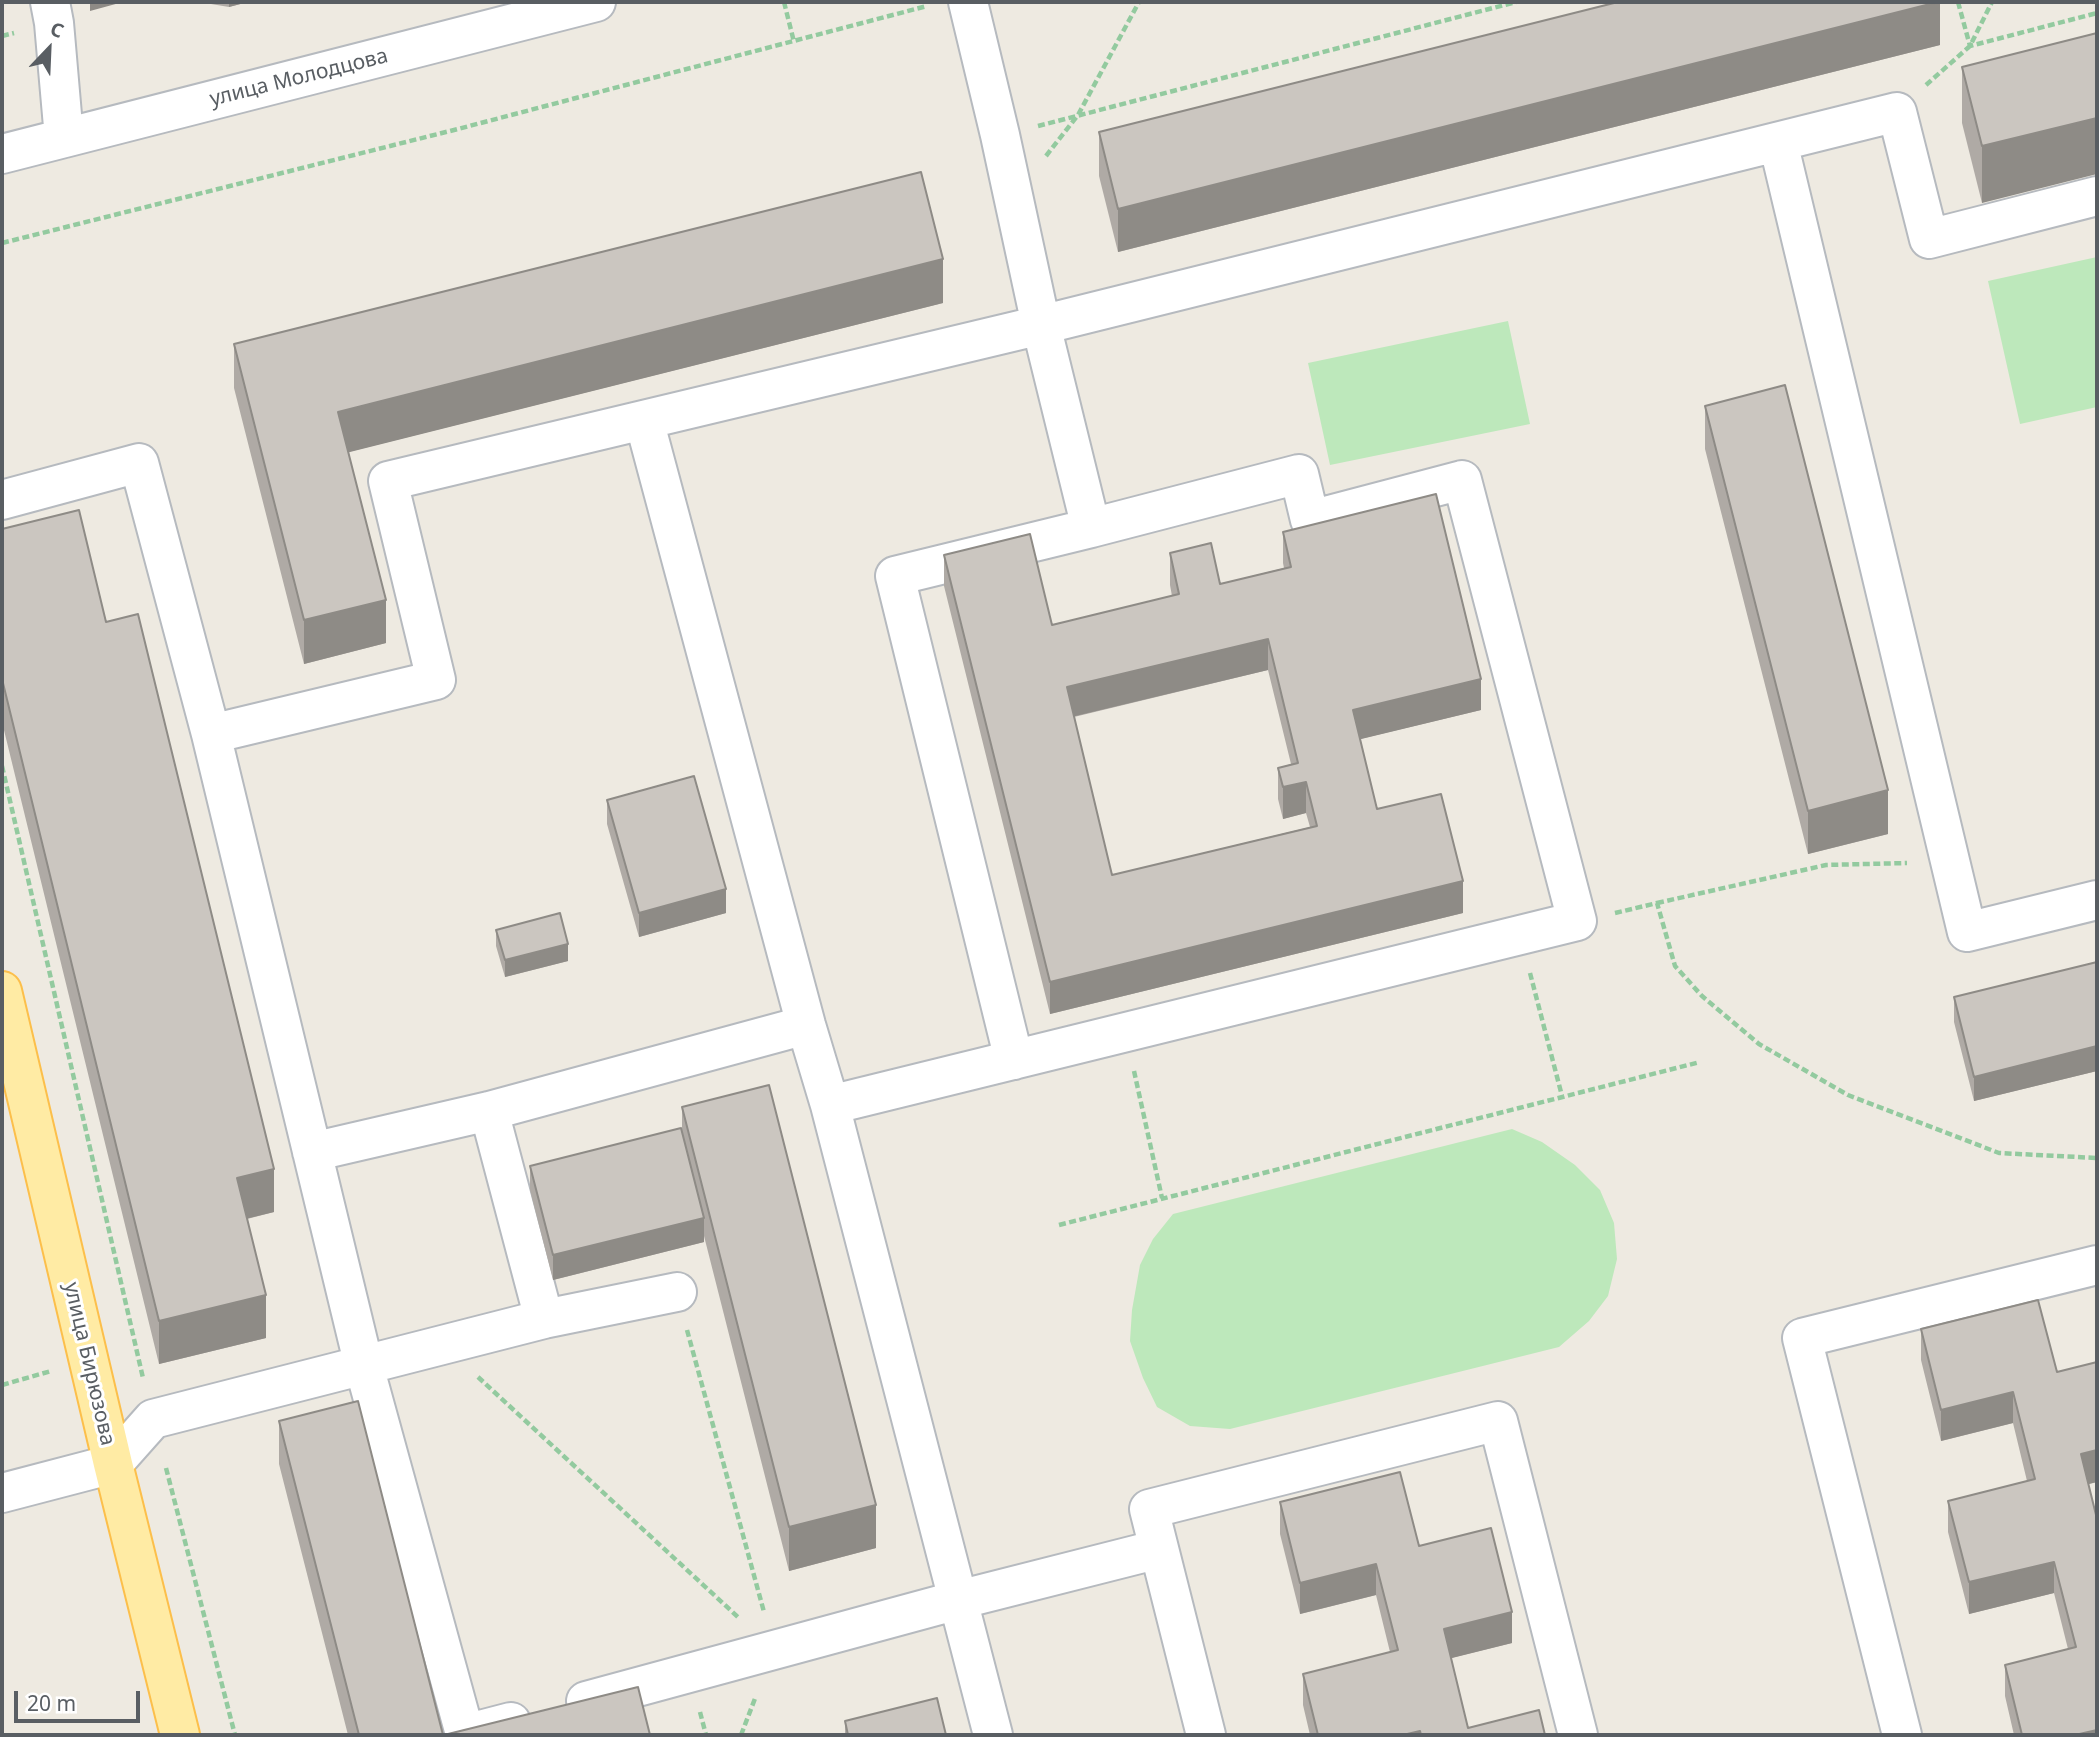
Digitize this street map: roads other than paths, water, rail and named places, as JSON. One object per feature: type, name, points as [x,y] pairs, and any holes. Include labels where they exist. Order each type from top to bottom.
[{"type":"main road","name":"улица Бирюзова","points":[[2,991],[113,1464],[180,1735]]},
{"type":"street","points":[[50,2],[64,138]]},
{"type":"street","name":"улица Молодцова","points":[[2,154],[596,2]]},
{"type":"street","points":[[950,3],[1000,135],[1041,325],[1091,528]]},
{"type":"street","points":[[211,734],[436,680],[388,481],[1041,325],[1897,112],[1929,239],[2097,196]]},
{"type":"street","points":[[1778,142],[1967,932],[2097,900]]},
{"type":"street","points":[[644,420],[806,1025],[830,1105],[993,1735]]},
{"type":"street","points":[[2,499],[139,463],[211,734],[364,1366],[465,1734],[958,1600],[1159,1549]]},
{"type":"street","points":[[830,1105],[1125,1033],[1577,921],[1462,480],[1310,520],[1299,474],[895,576],[1014,1060]]},
{"type":"street","points":[[312,1152],[489,1111],[806,1025]]},
{"type":"street","points":[[489,1111],[544,1320]]},
{"type":"street","points":[[1902,1735],[1802,1338],[2097,1265]]},
{"type":"street","points":[[2,1493],[113,1464],[153,1419],[544,1320],[677,1292]]},
{"type":"street","points":[[1206,1735],[1149,1509],[1498,1421],[1578,1735]]}]
